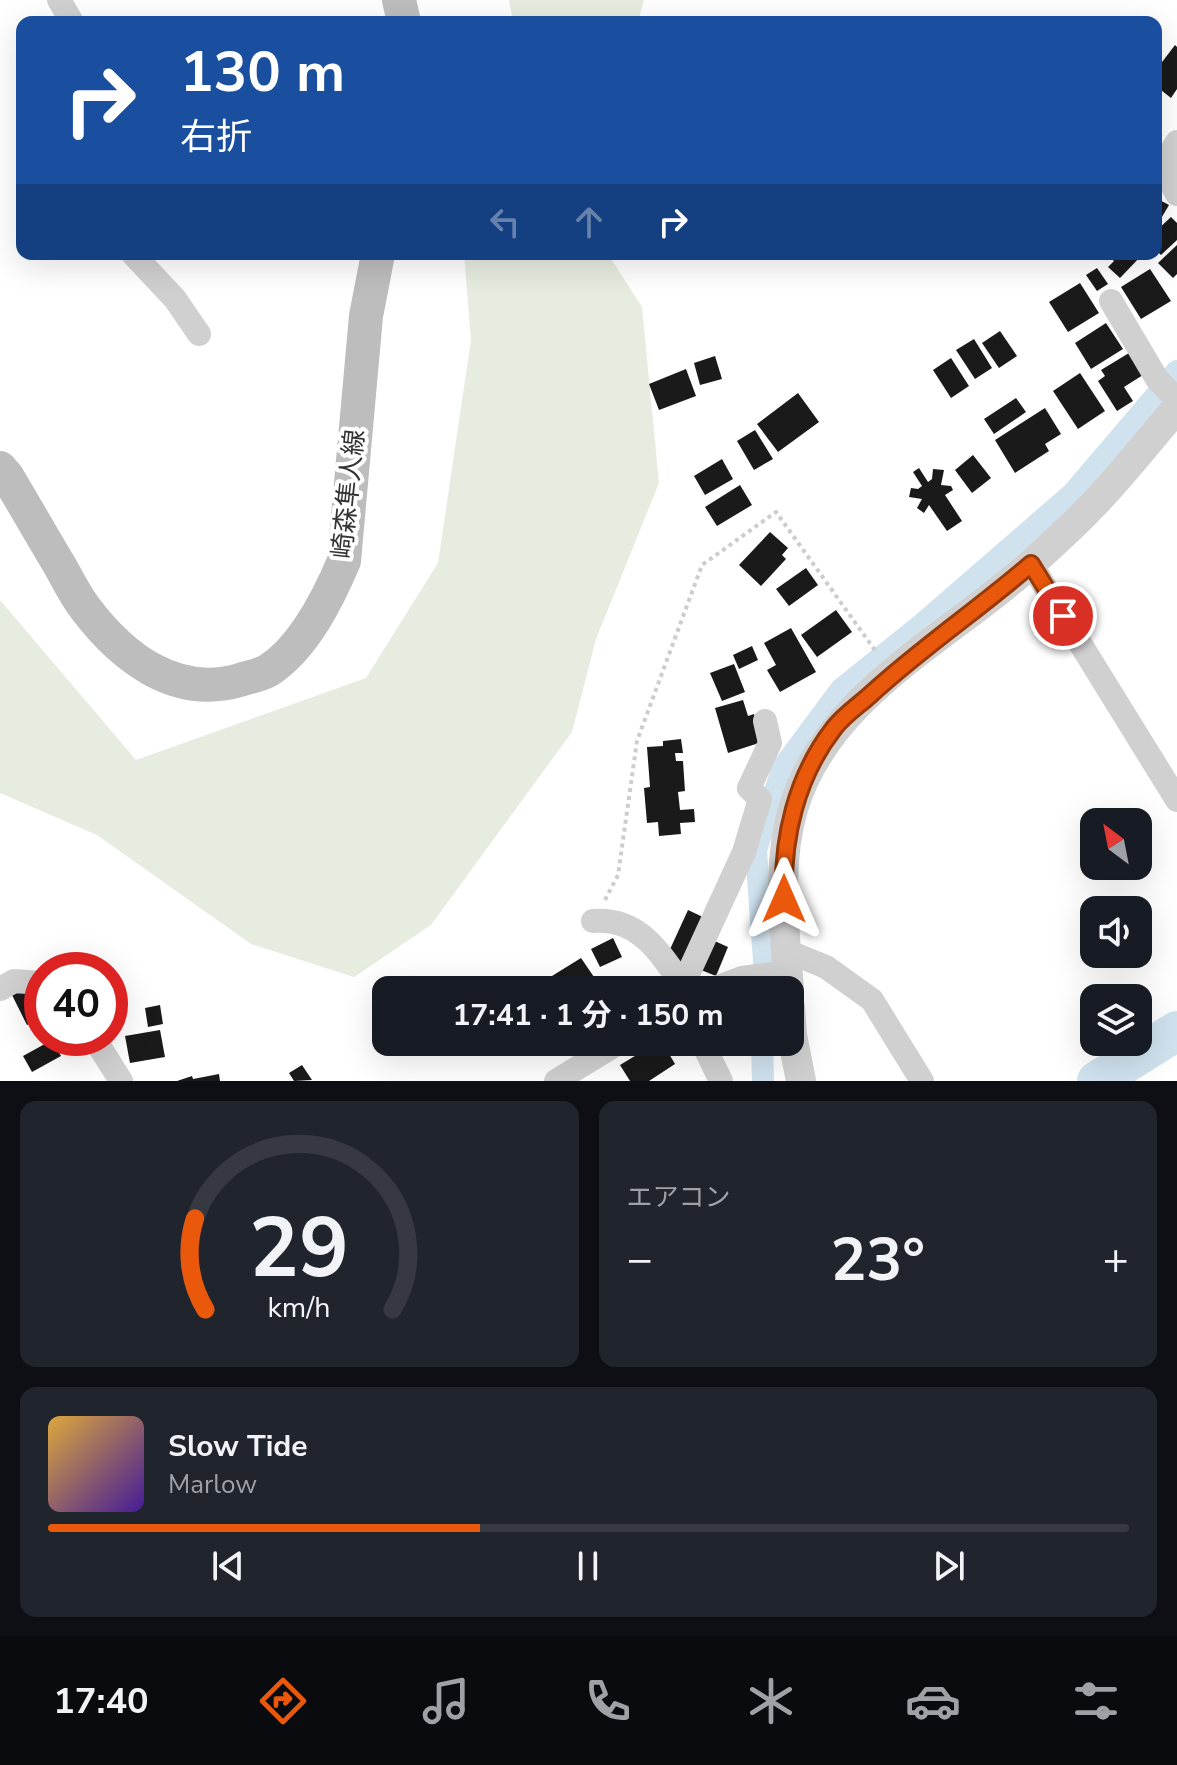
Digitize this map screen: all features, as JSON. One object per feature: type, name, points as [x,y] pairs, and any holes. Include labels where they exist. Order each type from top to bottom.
[{"type":"main road","name":"崎森隼人線","points":[[0,468],[84,607],[109,635],[145,667],[183,683],[223,685],[268,671],[289,652],[313,622],[331,593],[344,561],[366,316],[377,260]]},
{"type":"street","points":[[1177,142],[1164,163],[1177,194]]},
{"type":"street","points":[[139,260],[175,299],[199,334]]},
{"type":"street","points":[[689,976],[744,852],[776,804],[814,759],[836,726],[892,674],[1031,564],[1090,508],[1171,396],[1111,301]]},
{"type":"street","points":[[1031,564],[1177,800]]},
{"type":"street","points":[[765,721],[770,743],[749,788],[776,804]]},
{"type":"street","points":[[776,804],[788,971]]},
{"type":"street","points":[[593,921],[611,919],[638,931],[657,949],[676,976]]},
{"type":"street","points":[[755,976],[826,967],[872,1000],[922,1081]]},
{"type":"street","points":[[0,989],[14,981],[24,982]]},
{"type":"street","points":[[105,1056],[121,1081]]},
{"type":"street","points":[[556,1081],[597,1056]]},
{"type":"street","points":[[709,1056],[721,1081]]},
{"type":"street","points":[[796,1056],[801,1081]]},
{"type":"path","points":[[593,921],[618,875],[637,741],[702,565],[776,512],[876,652]]},
{"type":"shaded area","points":[[509,0],[644,0],[640,16],[512,16]]},
{"type":"shaded area","points":[[464,260],[612,260],[642,307],[659,483],[596,639],[572,732],[431,925],[354,977],[251,944],[97,835],[0,793],[0,600],[136,760],[366,678],[438,563],[471,340]]},
{"type":"building","points":[[1175,45],[1177,89],[1171,98],[1162,91],[1162,62]]},
{"type":"building","points":[[1162,201],[1169,205],[1162,217]]},
{"type":"building","points":[[1171,217],[1177,223],[1177,240],[1162,254],[1162,225]]},
{"type":"building","points":[[1177,245],[1177,274],[1173,278],[1158,263]]},
{"type":"building","points":[[1137,260],[1120,278],[1108,267],[1114,261]]},
{"type":"building","points":[[1097,268],[1108,284],[1097,291],[1086,275]]},
{"type":"building","points":[[1150,269],[1171,301],[1141,319],[1121,287]]},
{"type":"building","points":[[1080,283],[1099,313],[1068,332],[1049,302]]},
{"type":"building","points":[[1106,323],[1123,349],[1091,369],[1075,343]]},
{"type":"building","points":[[1000,331],[1017,356],[999,368],[982,343]]},
{"type":"building","points":[[974,339],[992,368],[975,379],[956,350]]},
{"type":"building","points":[[1129,353],[1143,375],[1124,387],[1133,401],[1117,411],[1098,381],[1105,376],[1101,370]]},
{"type":"building","points":[[715,356],[722,379],[700,385],[694,363]]},
{"type":"building","points":[[951,358],[969,386],[951,398],[933,370]]},
{"type":"building","points":[[686,369],[696,396],[659,410],[649,384]]},
{"type":"building","points":[[1080,373],[1105,411],[1078,429],[1053,391]]},
{"type":"building","points":[[798,393],[819,422],[778,452],[757,424]]},
{"type":"building","points":[[1016,398],[1026,412],[994,434],[984,419]]},
{"type":"building","points":[[1045,408],[1061,434],[1045,444],[1049,451],[1015,473],[995,440]]},
{"type":"building","points":[[755,430],[773,459],[754,470],[737,441]]},
{"type":"building","points":[[973,455],[991,478],[972,493],[955,470]]},
{"type":"building","points":[[722,459],[733,479],[705,495],[694,476]]},
{"type":"building","points":[[919,468],[928,482],[932,479],[933,469],[944,470],[941,485],[951,486],[953,490],[945,495],[962,521],[947,531],[929,505],[924,513],[917,508],[922,499],[909,497],[911,488],[922,486],[913,472]]},
{"type":"building","points":[[740,485],[752,505],[717,526],[705,507]]},
{"type":"building","points":[[770,532],[788,548],[782,555],[786,559],[761,586],[739,565]]},
{"type":"building","points":[[806,568],[818,585],[789,606],[776,589]]},
{"type":"building","points":[[836,610],[852,632],[817,657],[801,635]]},
{"type":"building","points":[[791,628],[816,672],[780,692],[767,670],[776,665],[764,643]]},
{"type":"building","points":[[752,646],[758,660],[739,669],[733,655]]},
{"type":"building","points":[[734,664],[745,692],[722,701],[710,673]]},
{"type":"building","points":[[743,700],[748,716],[754,714],[762,742],[728,753],[715,708]]},
{"type":"building","points":[[681,739],[683,753],[675,753],[676,761],[683,761],[685,791],[678,792],[680,810],[694,809],[695,822],[680,823],[681,834],[659,836],[658,822],[647,823],[644,788],[650,787],[647,747],[663,746],[663,741]]},
{"type":"building","points":[[688,910],[705,918],[683,966],[666,958]]},
{"type":"building","points":[[613,938],[622,957],[600,967],[591,949]]},
{"type":"building","points":[[708,938],[728,947],[716,976],[696,968]]},
{"type":"building","points":[[581,958],[593,976],[552,976]]},
{"type":"building","points":[[24,986],[24,1019],[11,993]]},
{"type":"building","points":[[160,1005],[163,1024],[148,1027],[145,1008]]},
{"type":"building","points":[[160,1030],[165,1057],[130,1063],[128,1035]]},
{"type":"building","points":[[24,1055],[61,1056],[32,1072]]},
{"type":"building","points":[[635,1056],[670,1056],[675,1064],[649,1081],[630,1081],[620,1065]]},
{"type":"building","points":[[302,1065],[312,1080],[294,1081],[289,1073]]},
{"type":"building","points":[[219,1074],[220,1081],[177,1081],[192,1076],[193,1079]]},
{"type":"waterway","points":[[763,976],[756,850],[783,767],[841,689],[922,624],[1073,493],[1177,371]]},
{"type":"waterway","points":[[1097,1081],[1177,1031]]},
{"type":"waterway","points":[[762,1056],[763,1081]]},
{"type":"route","points":[[784,899],[786,839],[793,809],[814,759],[836,726],[892,674],[1031,564],[1063,616]]}]
